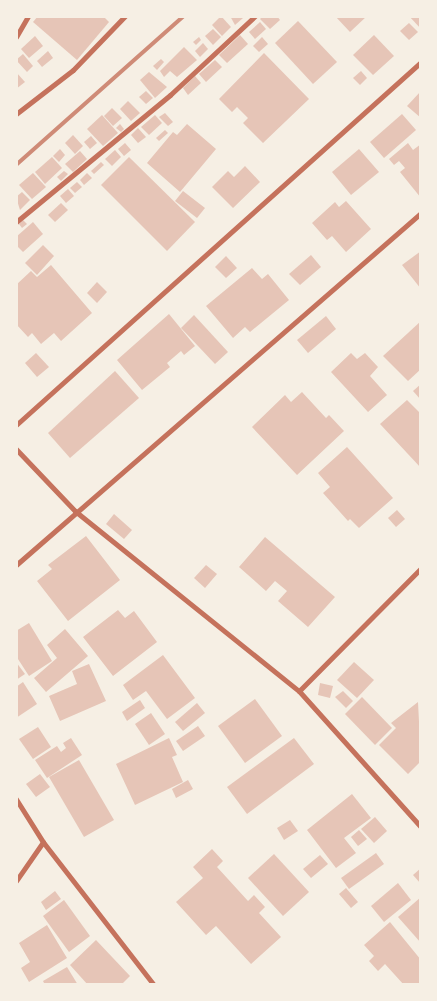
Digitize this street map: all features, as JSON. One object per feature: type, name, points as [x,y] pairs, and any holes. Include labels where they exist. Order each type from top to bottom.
[{"type":"street","points":[[16,37],[28,16]]},
{"type":"street","points":[[16,114],[73,70],[125,16]]},
{"type":"street","points":[[16,222],[170,95],[255,16]]},
{"type":"street","points":[[16,425],[421,62]]},
{"type":"street","points":[[16,565],[75,511],[421,213]]},
{"type":"street","points":[[16,449],[75,511],[299,691],[421,827]]},
{"type":"street","points":[[299,691],[421,568]]},
{"type":"street","points":[[16,799],[43,842],[154,985]]},
{"type":"street","points":[[16,881],[43,842]]},
{"type":"building","points":[[38,16],[103,16],[109,22],[77,60],[33,22]]},
{"type":"building","points":[[221,16],[231,27],[222,36],[212,25]]},
{"type":"building","points":[[230,16],[241,16],[243,18],[235,25]]},
{"type":"building","points":[[263,16],[277,16],[280,20],[270,29],[260,19]]},
{"type":"building","points":[[335,16],[367,16],[350,32]]},
{"type":"building","points":[[409,16],[421,16],[421,29]]},
{"type":"building","points":[[298,21],[337,62],[313,84],[275,43]]},
{"type":"building","points":[[260,22],[266,29],[255,39],[249,32]]},
{"type":"building","points":[[409,23],[418,32],[409,40],[400,31]]},
{"type":"building","points":[[213,29],[221,37],[213,45],[205,36]]},
{"type":"building","points":[[240,35],[248,44],[227,63],[219,55]]},
{"type":"building","points":[[374,35],[394,56],[373,75],[353,55]]},
{"type":"building","points":[[35,36],[43,46],[29,58],[21,49]]},
{"type":"building","points":[[199,37],[201,40],[196,45],[193,42]]},
{"type":"building","points":[[262,37],[268,44],[259,52],[253,46]]},
{"type":"building","points":[[203,43],[208,49],[200,57],[195,51]]},
{"type":"building","points":[[184,47],[197,60],[177,77],[170,71],[164,77],[160,71]]},
{"type":"building","points":[[48,51],[53,58],[42,67],[37,61]]},
{"type":"building","points":[[264,53],[309,99],[263,143],[243,123],[248,118],[237,107],[232,112],[219,99]]},
{"type":"building","points":[[23,54],[33,66],[27,72],[16,60]]},
{"type":"building","points":[[161,59],[164,62],[157,70],[153,66]]},
{"type":"building","points":[[215,60],[222,67],[206,82],[199,74]]},
{"type":"building","points":[[361,71],[367,78],[360,85],[353,78]]},
{"type":"building","points":[[16,72],[25,82],[16,89]]},
{"type":"building","points":[[149,72],[167,87],[155,98],[140,80]]},
{"type":"building","points":[[195,76],[201,83],[188,95],[183,88]]},
{"type":"building","points":[[146,91],[153,98],[146,104],[139,97]]},
{"type":"building","points":[[421,91],[421,118],[407,106]]},
{"type":"building","points":[[128,101],[140,113],[131,121],[120,109]]},
{"type":"building","points":[[112,108],[122,118],[113,126],[104,116]]},
{"type":"building","points":[[165,113],[173,122],[168,126],[159,117]]},
{"type":"building","points":[[402,114],[416,130],[384,158],[370,142]]},
{"type":"building","points":[[102,115],[118,133],[103,146],[87,129]]},
{"type":"building","points":[[155,115],[162,123],[149,135],[141,127]]},
{"type":"building","points":[[120,124],[124,129],[121,132],[116,128]]},
{"type":"building","points":[[187,124],[216,149],[180,192],[147,163],[173,132],[177,135]]},
{"type":"building","points":[[138,128],[146,137],[138,143],[131,135]]},
{"type":"building","points":[[165,130],[168,133],[159,141],[156,138]]},
{"type":"building","points":[[73,135],[83,146],[75,154],[65,143]]},
{"type":"building","points":[[91,136],[97,143],[90,149],[84,142]]},
{"type":"building","points":[[125,143],[131,150],[124,156],[118,149]]},
{"type":"building","points":[[408,143],[413,150],[421,144],[421,198],[400,172],[405,168],[399,161],[394,165],[389,159]]},
{"type":"building","points":[[60,149],[65,155],[59,162],[53,156]]},
{"type":"building","points":[[359,149],[379,172],[351,195],[332,172]]},
{"type":"building","points":[[115,150],[121,157],[112,166],[105,159]]},
{"type":"building","points":[[80,151],[87,159],[73,172],[65,164]]},
{"type":"building","points":[[52,157],[62,168],[45,184],[35,172]]},
{"type":"building","points":[[129,157],[195,222],[167,251],[101,185]]},
{"type":"building","points":[[101,162],[104,165],[94,174],[91,171]]},
{"type":"building","points":[[245,166],[260,182],[233,208],[212,187],[228,171],[234,177]]},
{"type":"building","points":[[64,171],[68,174],[61,181],[57,177]]},
{"type":"building","points":[[33,173],[46,187],[32,199],[19,185]]},
{"type":"building","points":[[87,173],[92,178],[84,185],[80,180]]},
{"type":"building","points":[[77,182],[82,187],[75,193],[70,188]]},
{"type":"building","points":[[68,189],[74,196],[66,203],[60,196]]},
{"type":"building","points":[[183,191],[205,208],[197,218],[175,201]]},
{"type":"building","points":[[22,192],[30,200],[20,210],[16,197]]},
{"type":"building","points":[[346,201],[371,229],[346,252],[332,236],[327,240],[312,223],[335,202],[339,207]]},
{"type":"building","points":[[61,203],[68,210],[55,222],[48,215]]},
{"type":"building","points":[[23,220],[27,224],[22,228],[19,224]]},
{"type":"building","points":[[33,222],[43,234],[23,252],[16,245],[16,237]]},
{"type":"building","points":[[43,245],[54,256],[37,275],[25,263]]},
{"type":"building","points":[[421,251],[421,289],[402,265]]},
{"type":"building","points":[[311,255],[321,267],[300,285],[289,274]]},
{"type":"building","points":[[226,256],[237,268],[226,278],[215,267]]},
{"type":"building","points":[[51,265],[92,313],[61,341],[54,333],[41,344],[32,333],[28,337],[16,324],[16,285],[31,271],[37,277]]},
{"type":"building","points":[[252,268],[262,279],[268,274],[289,300],[250,332],[245,327],[233,338],[206,306]]},
{"type":"building","points":[[97,282],[107,292],[97,303],[87,293]]},
{"type":"building","points":[[169,314],[195,346],[184,355],[181,351],[167,363],[170,367],[142,390],[117,360]]},
{"type":"building","points":[[194,315],[228,352],[215,364],[181,328]]},
{"type":"building","points":[[326,316],[336,329],[308,353],[297,340]]},
{"type":"building","points":[[421,321],[421,369],[408,381],[383,356]]},
{"type":"building","points":[[36,353],[49,367],[37,377],[25,363]]},
{"type":"building","points":[[351,353],[357,359],[365,353],[378,367],[370,376],[387,395],[368,412],[331,372]]},
{"type":"building","points":[[115,371],[139,398],[70,458],[48,433]]},
{"type":"building","points":[[421,384],[421,400],[413,391]]},
{"type":"building","points":[[302,392],[326,418],[329,415],[344,431],[297,475],[252,427],[285,395],[291,402]]},
{"type":"building","points":[[407,400],[421,414],[421,468],[380,424]]},
{"type":"building","points":[[347,447],[393,498],[359,528],[350,519],[348,521],[323,493],[330,487],[318,473]]},
{"type":"building","points":[[397,510],[405,519],[396,527],[388,518]]},
{"type":"building","points":[[114,514],[132,530],[124,539],[106,524]]},
{"type":"building","points":[[86,536],[120,580],[68,621],[37,581],[52,569],[48,565]]},
{"type":"building","points":[[265,537],[335,597],[308,627],[278,601],[287,591],[275,581],[266,591],[239,567]]},
{"type":"building","points":[[206,565],[217,574],[205,588],[194,578]]},
{"type":"building","points":[[118,610],[125,618],[134,611],[157,642],[113,676],[83,637]]},
{"type":"building","points":[[29,623],[52,661],[29,676],[16,656],[16,631]]},
{"type":"building","points":[[65,629],[88,656],[46,692],[34,678],[57,658],[47,645]]},
{"type":"building","points":[[163,655],[195,698],[167,719],[146,691],[133,700],[123,685]]},
{"type":"building","points":[[16,662],[25,674],[16,680]]},
{"type":"building","points":[[354,662],[374,680],[357,698],[337,680]]},
{"type":"building","points":[[89,664],[106,701],[60,721],[49,696],[77,684],[72,671]]},
{"type":"building","points":[[23,682],[37,704],[16,718],[16,687]]},
{"type":"building","points":[[320,683],[333,686],[330,698],[318,695]]},
{"type":"building","points":[[343,691],[353,701],[346,708],[335,697]]},
{"type":"building","points":[[362,697],[392,728],[375,745],[345,714]]},
{"type":"building","points":[[255,699],[282,736],[245,763],[218,726]]},
{"type":"building","points":[[140,700],[145,708],[127,721],[122,712]]},
{"type":"building","points":[[418,702],[421,761],[408,774],[379,745],[396,728],[391,723]]},
{"type":"building","points":[[197,703],[205,713],[183,731],[175,722]]},
{"type":"building","points":[[151,713],[165,734],[149,745],[135,724]]},
{"type":"building","points":[[198,726],[205,736],[183,751],[176,741]]},
{"type":"building","points":[[38,727],[51,747],[33,759],[19,739]]},
{"type":"building","points":[[71,738],[82,755],[47,778],[35,760],[57,746],[61,752],[66,748],[63,743]]},
{"type":"building","points":[[169,738],[177,755],[172,757],[183,782],[135,805],[116,764]]},
{"type":"building","points":[[294,738],[314,764],[247,814],[227,787]]},
{"type":"building","points":[[79,760],[114,820],[84,837],[49,777]]},
{"type":"building","points":[[40,774],[50,787],[36,797],[26,784]]},
{"type":"building","points":[[188,780],[193,789],[176,798],[172,789]]},
{"type":"building","points":[[352,794],[371,818],[344,838],[356,853],[336,868],[307,830]]},
{"type":"building","points":[[375,817],[387,831],[374,843],[361,829]]},
{"type":"building","points":[[290,820],[298,831],[284,840],[277,828]]},
{"type":"building","points":[[359,830],[367,839],[358,846],[351,837]]},
{"type":"building","points":[[212,849],[223,861],[217,867],[248,901],[254,895],[265,907],[259,913],[281,937],[251,964],[216,926],[206,935],[176,902],[203,878],[193,867]]},
{"type":"building","points":[[376,853],[384,864],[349,889],[341,878]]},
{"type":"building","points":[[274,854],[309,892],[283,916],[248,878]]},
{"type":"building","points":[[320,855],[328,864],[311,878],[303,869]]},
{"type":"building","points":[[421,868],[421,884],[413,875]]},
{"type":"building","points":[[398,883],[411,900],[384,922],[371,906]]},
{"type":"building","points":[[346,888],[358,902],[351,908],[339,894]]},
{"type":"building","points":[[55,891],[61,899],[46,910],[41,902]]},
{"type":"building","points":[[421,897],[421,943],[398,917]]},
{"type":"building","points":[[64,900],[90,936],[69,952],[43,916]]},
{"type":"building","points":[[390,922],[421,960],[419,985],[404,985],[385,964],[378,971],[369,961],[374,956],[364,945]]},
{"type":"building","points":[[47,925],[67,958],[29,982],[21,968],[30,962],[19,943]]},
{"type":"building","points":[[96,940],[130,976],[121,985],[88,985],[70,965]]},
{"type":"building","points":[[67,967],[78,985],[45,985],[43,981]]},
{"type":"railway","points":[[16,165],[184,16]]}]
